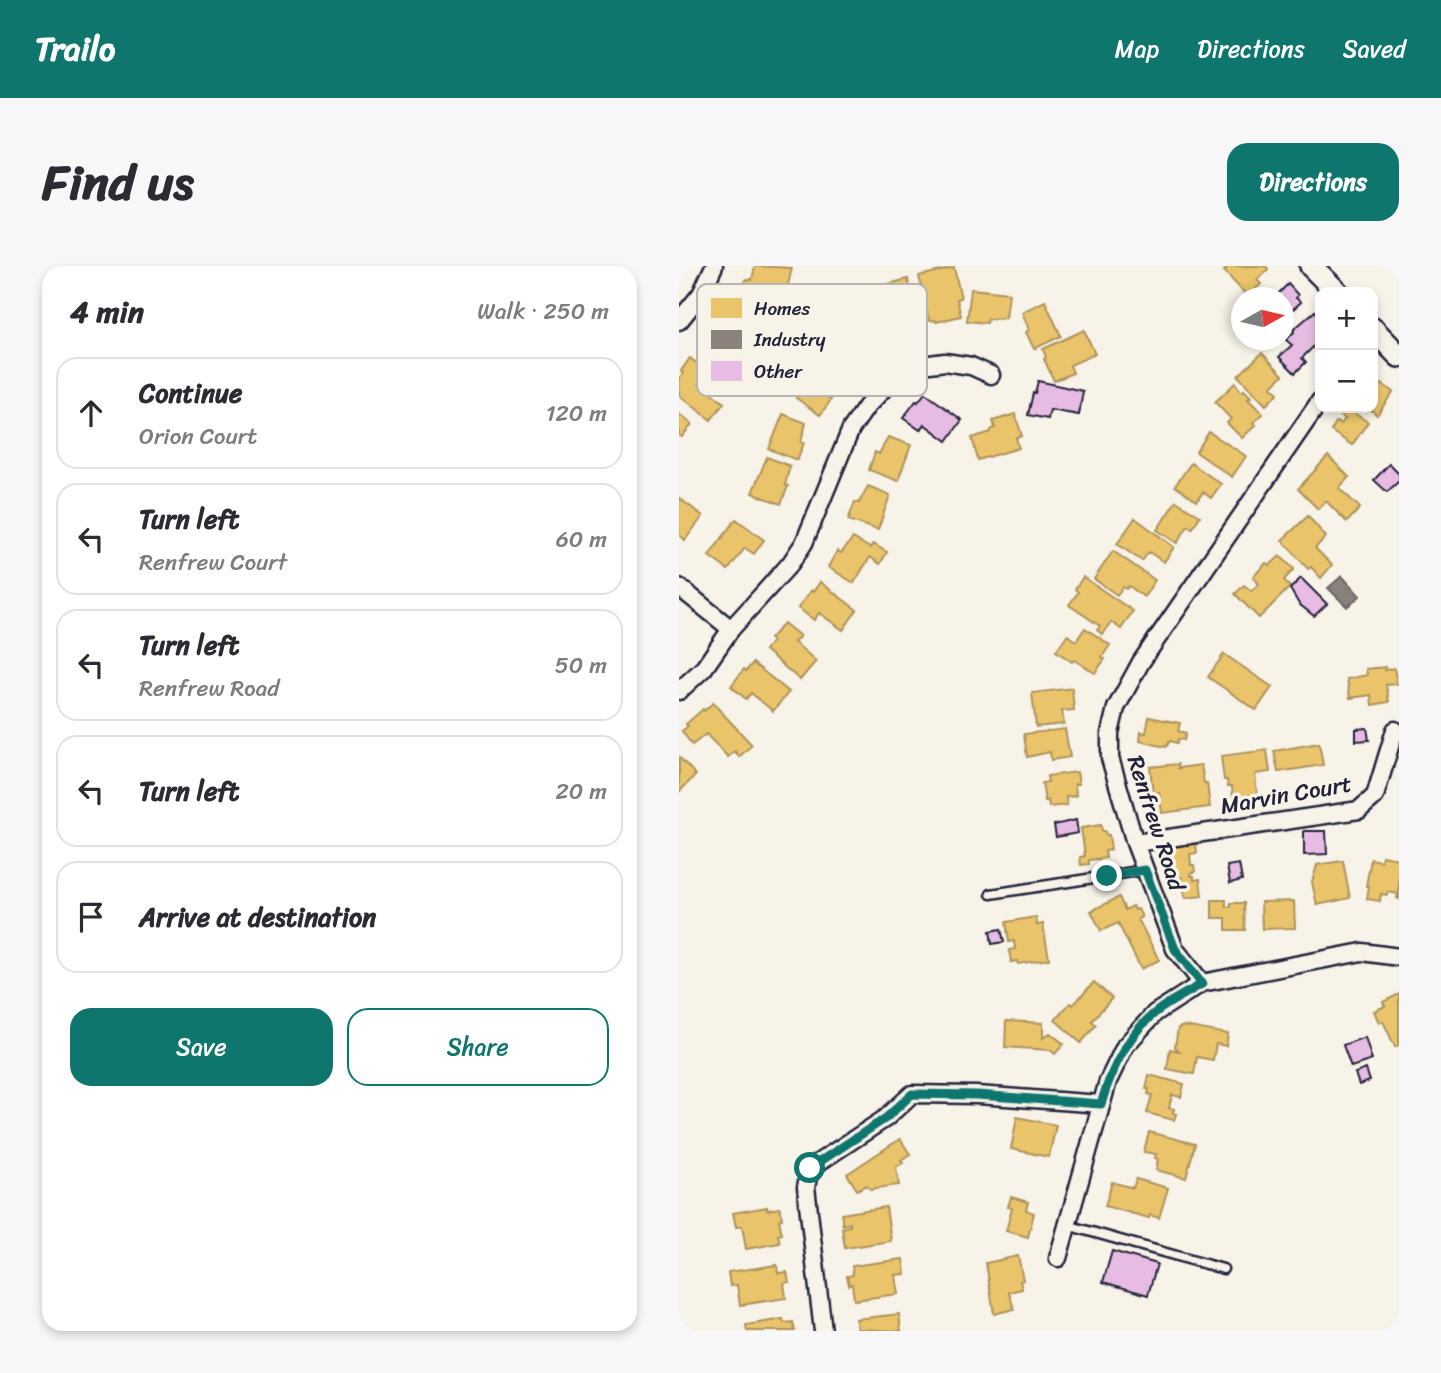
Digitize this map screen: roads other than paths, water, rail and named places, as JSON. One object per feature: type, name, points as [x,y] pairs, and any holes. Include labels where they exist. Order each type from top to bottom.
[{"type":"street","points":[[706,284],[714,266]]},
{"type":"street","points":[[1311,266],[1332,287]]},
{"type":"street","points":[[679,321],[697,300]]},
{"type":"street","points":[[1378,334],[1399,356]]},
{"type":"street","points":[[927,364],[945,362],[971,366],[991,375]]},
{"type":"street","points":[[679,691],[704,668],[731,629],[790,564],[804,543],[851,429],[877,396]]},
{"type":"street","name":"Renfrew Road","points":[[1202,984],[1175,949],[1135,843],[1109,758],[1110,733],[1116,708],[1141,662],[1315,408]]},
{"type":"street","points":[[679,587],[731,629]]},
{"type":"street","name":"Marvin Court","points":[[1135,843],[1359,810],[1374,796],[1395,730]]},
{"type":"street","points":[[1058,1258],[1108,1081],[1125,1046],[1155,1013],[1202,984],[1361,952],[1399,957]]},
{"type":"street","points":[[823,1331],[806,1187],[810,1168],[886,1118],[912,1094],[977,1095],[1101,1104]]},
{"type":"lane","points":[[991,894],[1145,870]]},
{"type":"lane","points":[[1067,1225],[1223,1269]]}]
